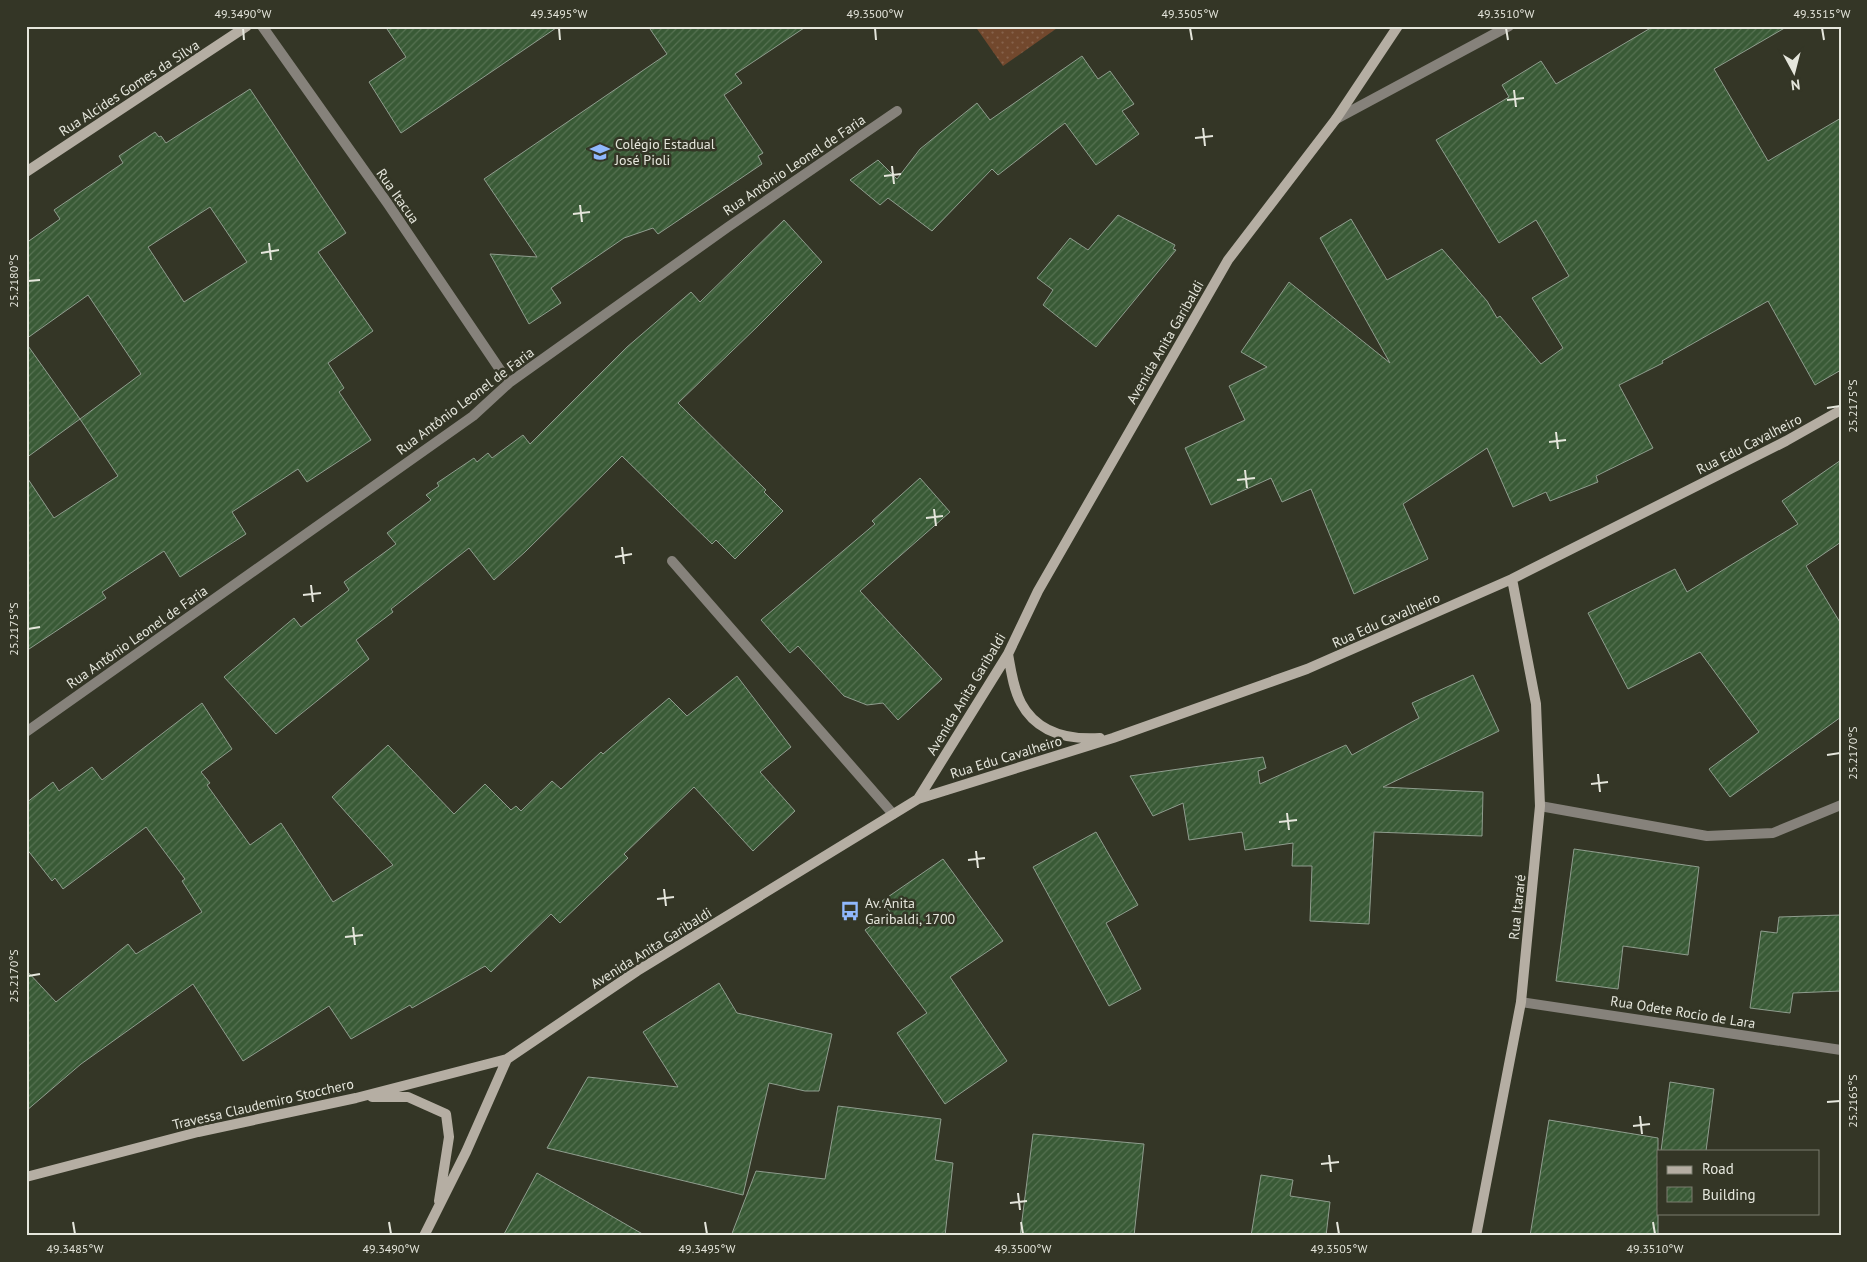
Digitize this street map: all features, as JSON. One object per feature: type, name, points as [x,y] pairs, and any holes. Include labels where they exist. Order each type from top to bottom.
[{"type":"street","name":"Rua Alcides Gomes da Silva","points":[[26,172],[248,26]]},
{"type":"street","name":"Rua Itacua","points":[[262,26],[382,196],[509,383]]},
{"type":"street","name":"Avenida Anita Garibaldi","points":[[507,1059],[637,971],[918,798],[1008,654],[1038,591],[1228,260],[1336,119],[1398,26]]},
{"type":"street","points":[[1336,119],[1509,26]]},
{"type":"street","name":"Rua Antônio Leonel de Faria","points":[[26,732],[473,416],[509,383],[728,227],[898,111]]},
{"type":"street","name":"Rua Edu Cavalheiro","points":[[918,798],[1113,738],[1307,670],[1512,579],[1786,441],[1841,410]]},
{"type":"street","points":[[672,561],[893,814]]},
{"type":"street","name":"Rua Itararé","points":[[1476,1236],[1521,1002],[1540,806],[1536,704],[1512,579]]},
{"type":"street","points":[[1008,654],[1021,703],[1039,725],[1055,733],[1076,738],[1113,738]]},
{"type":"street","points":[[1540,806],[1707,836],[1773,833],[1841,805]]},
{"type":"street","name":"Rua Odete Rocio de Lara","points":[[1521,1002],[1841,1050]]},
{"type":"street","points":[[424,1236],[436,1214],[507,1059]]},
{"type":"street","name":"Travessa Claudemiro Stocchero","points":[[26,1177],[198,1132],[356,1098],[507,1059]]},
{"type":"street","points":[[356,1098],[408,1097],[446,1114],[449,1137],[436,1214]]},
{"type":"shaded area","points":[[975,26],[1060,26],[1003,66]]},
{"type":"building","points":[[385,26],[559,26],[401,133],[369,82],[406,57]]},
{"type":"building","points":[[648,26],[807,26],[735,74],[742,83],[724,95],[763,153],[758,156],[762,164],[658,234],[653,228],[624,238],[551,288],[561,303],[529,324],[490,254],[537,257],[484,179],[667,54]]},
{"type":"building","points":[[1654,26],[1788,26],[1714,69],[1768,161],[1841,118],[1841,370],[1815,385],[1768,301],[1662,361],[1663,363],[1619,385],[1653,448],[1596,476],[1598,482],[1550,501],[1546,492],[1513,507],[1487,448],[1403,504],[1428,559],[1354,594],[1311,489],[1282,502],[1271,478],[1211,505],[1185,448],[1245,420],[1229,386],[1267,367],[1241,352],[1289,282],[1390,363],[1320,238],[1351,219],[1387,280],[1442,249],[1487,301],[1497,318],[1500,316],[1541,364],[1563,348],[1532,298],[1569,276],[1536,220],[1499,243],[1436,140],[1509,97],[1502,85],[1541,61],[1556,84]]},
{"type":"building","points":[[1082,56],[1098,79],[1110,71],[1134,104],[1122,111],[1139,134],[1096,165],[1065,123],[998,175],[992,169],[932,231],[888,198],[880,205],[850,180],[878,160],[897,179],[920,149],[977,103],[990,120]]},
{"type":"building","points":[[250,89],[346,233],[318,252],[373,331],[328,363],[344,388],[339,392],[371,440],[307,482],[298,469],[232,512],[246,534],[180,577],[164,551],[102,592],[106,598],[26,651],[26,476],[54,518],[118,476],[80,419],[141,374],[88,295],[26,339],[26,243],[60,219],[54,210],[123,163],[119,156],[155,132],[166,143]],"holes":[[[210,207],[247,262],[184,302],[148,247]]]},
{"type":"building","points":[[1118,215],[1175,245],[1173,249],[1176,250],[1096,347],[1043,305],[1053,290],[1037,278],[1070,238],[1088,250]]},
{"type":"building","points":[[784,220],[822,262],[678,403],[766,490],[764,492],[783,511],[735,559],[716,540],[712,544],[622,456],[494,580],[469,548],[391,609],[393,612],[356,640],[369,659],[276,734],[224,677],[294,618],[301,627],[349,590],[344,582],[396,544],[387,533],[431,500],[426,495],[439,486],[437,483],[474,458],[477,462],[488,453],[492,458],[523,435],[530,444],[627,347],[691,292],[700,302]]},
{"type":"building","points":[[26,343],[80,419],[26,458]]},
{"type":"building","points":[[1841,460],[1841,542],[1806,566],[1841,624],[1841,717],[1730,797],[1709,769],[1759,732],[1700,652],[1628,689],[1588,613],[1675,569],[1687,592],[1798,524],[1782,501]]},
{"type":"building","points":[[920,478],[950,512],[860,591],[942,679],[898,720],[883,703],[867,705],[844,696],[798,646],[790,653],[761,620],[875,524],[872,521]]},
{"type":"building","points":[[1473,675],[1499,731],[1383,787],[1483,792],[1482,836],[1374,832],[1369,924],[1310,921],[1312,866],[1292,866],[1293,843],[1245,850],[1242,832],[1189,840],[1183,803],[1153,816],[1130,776],[1263,757],[1266,768],[1258,771],[1260,784],[1346,745],[1352,755],[1419,718],[1412,703]]},
{"type":"building","points":[[737,676],[791,747],[760,772],[795,811],[753,851],[694,787],[624,854],[628,858],[560,923],[551,914],[491,972],[485,966],[412,1008],[410,1005],[351,1039],[329,1006],[243,1061],[193,984],[81,1064],[26,1111],[26,970],[56,1002],[128,944],[136,954],[202,912],[182,881],[185,879],[146,827],[63,889],[55,878],[52,881],[26,848],[26,803],[53,782],[59,791],[92,767],[102,780],[202,703],[232,749],[201,772],[210,783],[207,785],[250,845],[281,823],[333,902],[393,865],[332,797],[388,745],[454,814],[485,784],[511,810],[516,806],[521,811],[552,781],[561,789],[601,752],[603,754],[669,698],[687,716]]},
{"type":"building","points":[[1096,832],[1138,905],[1106,923],[1141,989],[1109,1006],[1033,867]]},
{"type":"building","points":[[1574,849],[1699,867],[1688,955],[1623,946],[1618,989],[1556,981]]},
{"type":"building","points":[[943,859],[1003,941],[950,977],[1007,1061],[945,1104],[897,1033],[927,1013],[865,930],[890,912],[882,901]]},
{"type":"building","points":[[1841,915],[1841,991],[1793,993],[1790,1013],[1750,1008],[1761,931],[1777,933],[1779,917]]},
{"type":"building","points":[[719,983],[737,1013],[832,1034],[819,1091],[805,1091],[769,1083],[743,1195],[547,1148],[588,1077],[678,1087],[643,1032]]},
{"type":"building","points":[[1670,1082],[1714,1089],[1706,1150],[1661,1150]]},
{"type":"building","points":[[838,1106],[941,1119],[935,1160],[953,1163],[945,1236],[731,1236],[756,1171],[825,1179]]},
{"type":"building","points":[[1549,1120],[1658,1138],[1658,1236],[1530,1236]]},
{"type":"building","points":[[1033,1134],[1144,1144],[1134,1236],[1020,1236]]},
{"type":"building","points":[[537,1173],[646,1236],[503,1236]]},
{"type":"building","points":[[1261,1175],[1293,1180],[1290,1196],[1330,1202],[1326,1236],[1251,1236]]},
{"type":"place","name":"Colégio Estadual José Pioli","points":[[600,152]]},
{"type":"place","name":"Av. Anita Garibaldi, 1700","points":[[850,911]]}]
